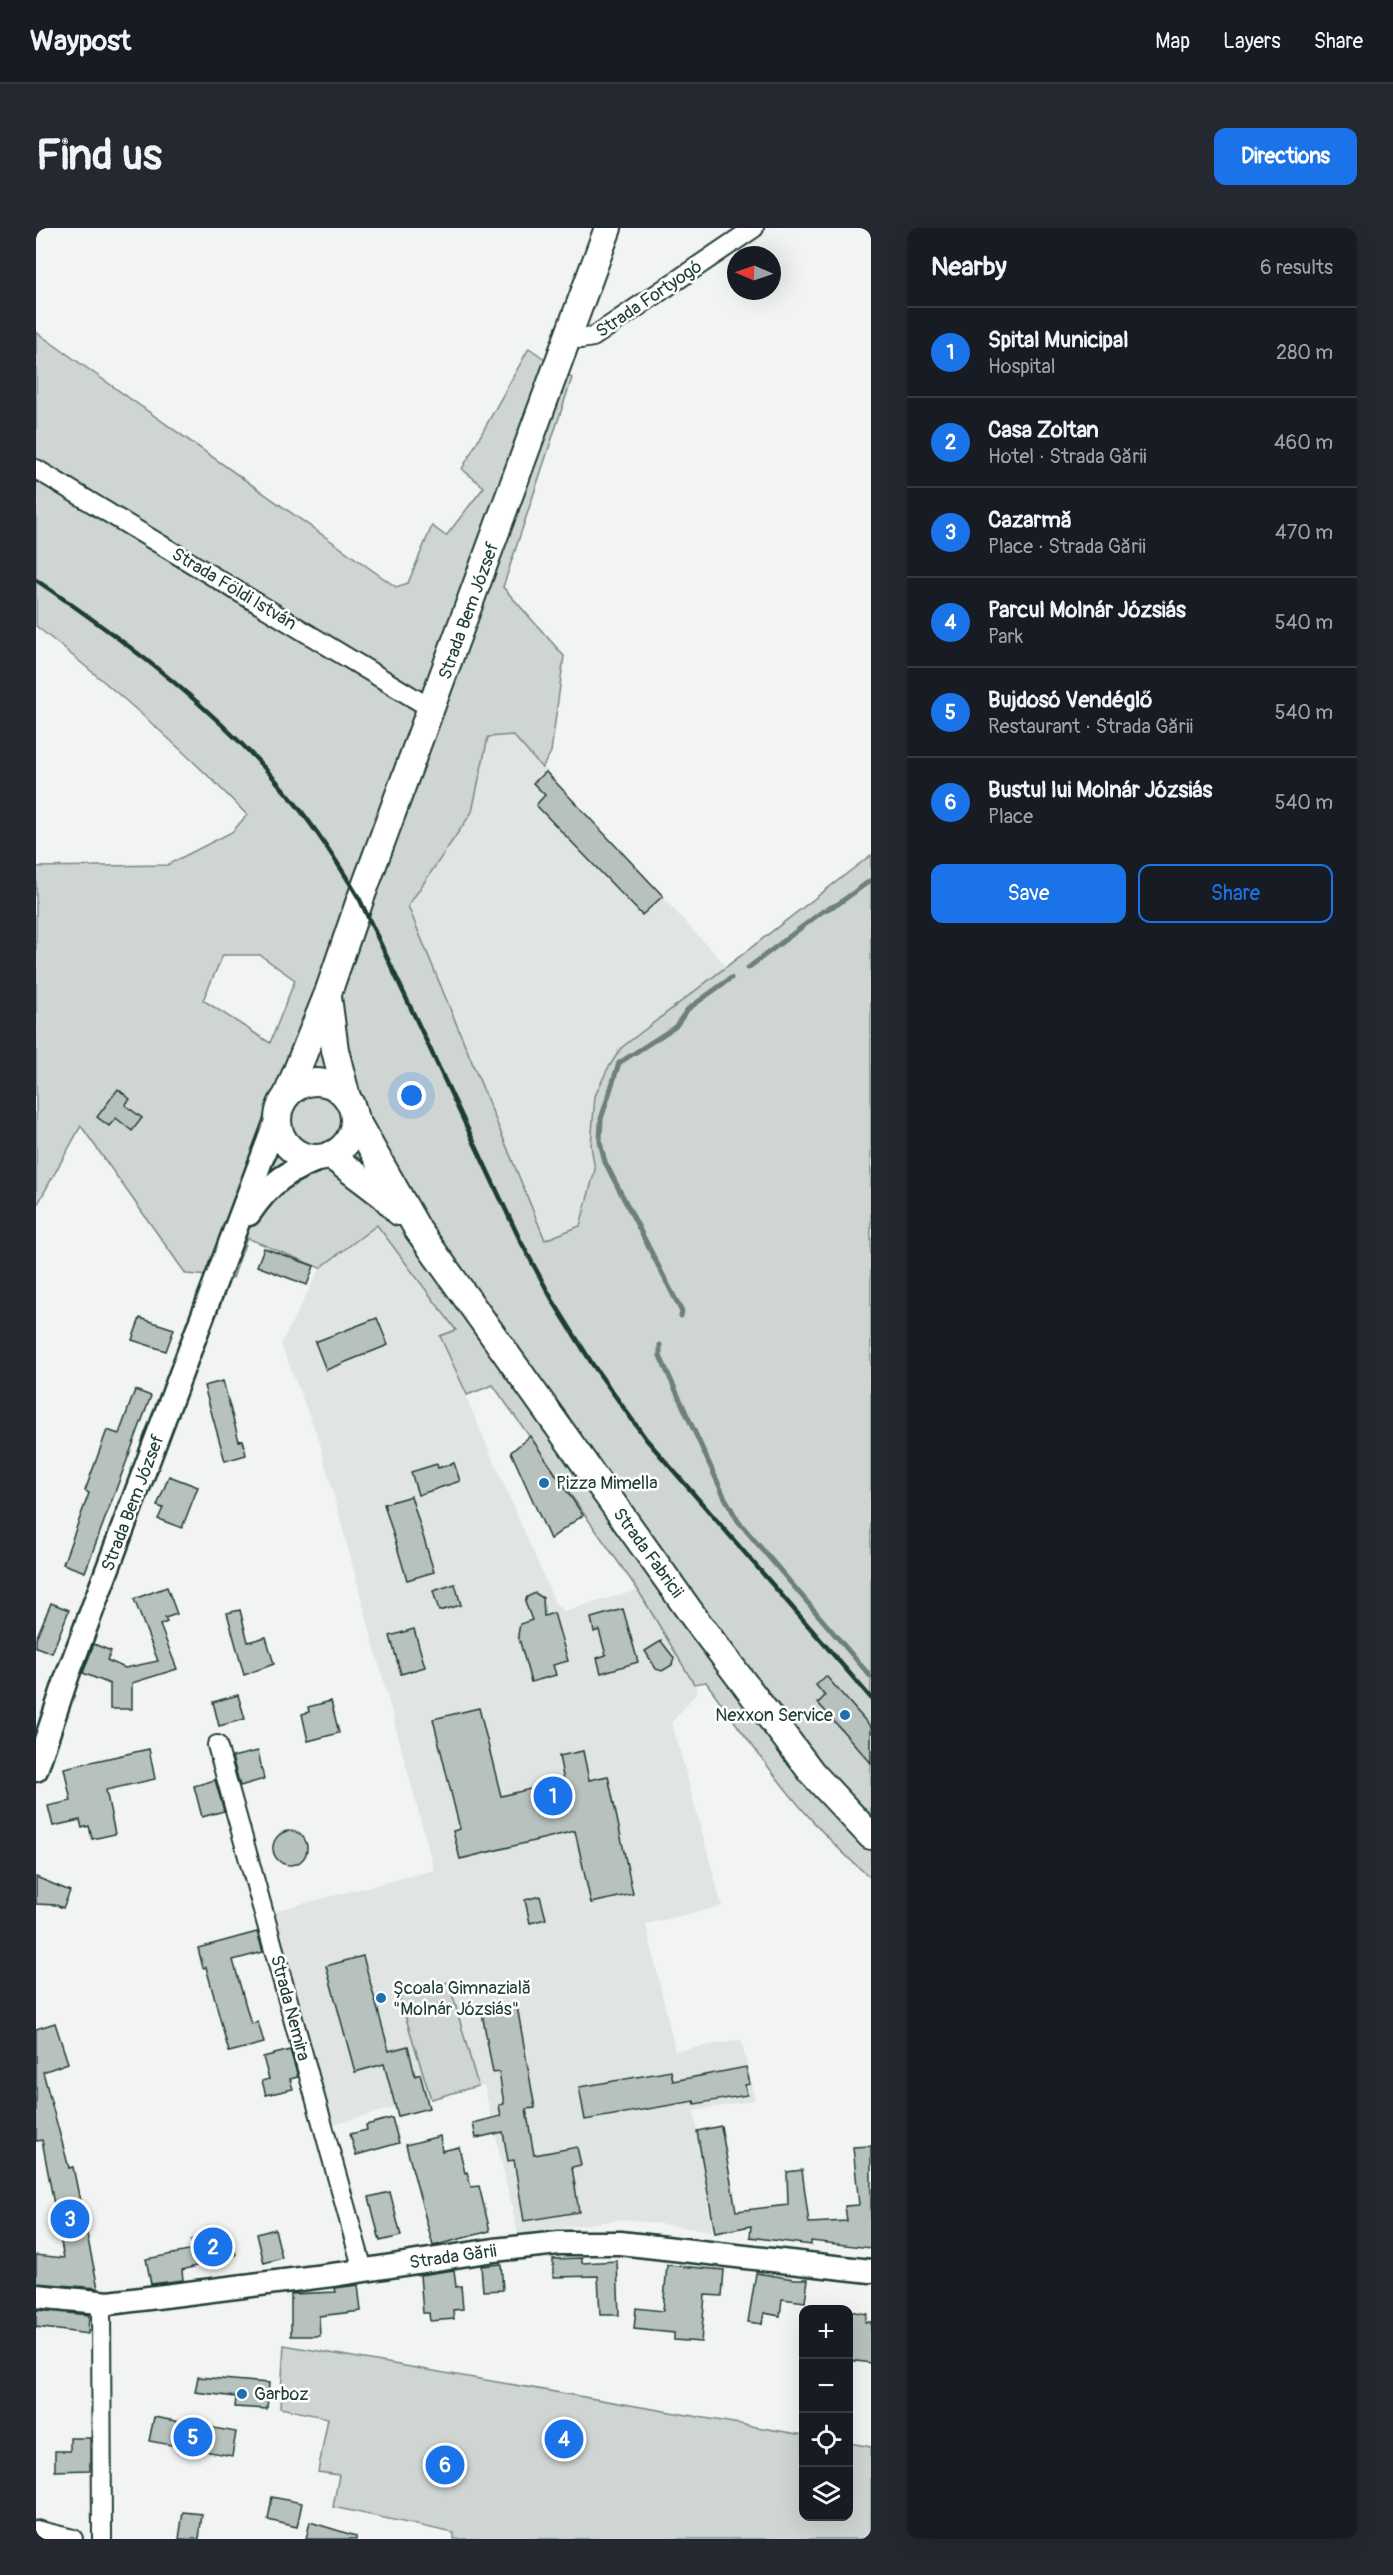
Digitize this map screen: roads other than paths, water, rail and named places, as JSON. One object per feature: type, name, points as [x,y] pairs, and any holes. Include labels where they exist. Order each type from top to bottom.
[{"type":"highway","name":"Strada Bem József","points":[[283,1104],[328,993],[360,900],[608,228]]},
{"type":"highway","name":"Strada Bem József","points":[[328,993],[334,1050],[351,1108]]},
{"type":"highway","points":[[318,1082],[340,1090],[351,1108],[352,1130],[347,1142],[328,1156],[306,1156],[287,1144],[281,1135],[283,1104],[296,1088],[318,1082]]},
{"type":"highway","name":"Strada Fabricii","points":[[351,1108],[418,1230],[739,1677],[813,1774],[871,1836]]},
{"type":"highway","name":"Strada Fabricii","points":[[328,1156],[384,1196],[418,1230]]},
{"type":"main road","name":"Strada Bem József","points":[[36,1770],[68,1674],[283,1104]]},
{"type":"main road","name":"Strada Bem József","points":[[233,1238],[261,1196],[280,1178],[292,1169],[328,1156]]},
{"type":"main road","name":"Strada Gării","points":[[36,2296],[101,2304],[192,2294],[494,2250],[598,2242],[871,2271]]},
{"type":"street","name":"Strada Fortyogó","points":[[569,337],[581,339],[593,337],[754,228]]},
{"type":"street","name":"Strada Földi István","points":[[36,469],[432,709]]},
{"type":"street","name":"Strada Nemira","points":[[218,1745],[363,2270]]},
{"type":"street","points":[[101,2304],[102,2539]]},
{"type":"street","points":[[36,2530],[73,2539]]},
{"type":"waterway","points":[[748,968],[823,911],[838,904],[871,880]]},
{"type":"waterway","points":[[681,1316],[682,1312],[605,1162],[600,1142],[601,1119],[619,1063],[675,1027],[688,1009],[731,978]]},
{"type":"waterway","points":[[660,1345],[660,1356],[724,1496],[738,1521],[871,1677]]},
{"type":"railway","points":[[36,580],[106,629],[206,710],[266,770],[303,814],[360,900],[520,1240],[553,1301],[593,1365],[646,1439],[871,1698]]},
{"type":"place","name":"Pizza Mimella","points":[[544,1483]]},
{"type":"place","name":"Nexxon Service","points":[[845,1715]]},
{"type":"place","name":"Spital Municipal","points":[[553,1796]]},
{"type":"place","name":"Școala Gimnazială \"Molnár Józsiás\"","points":[[381,1998]]},
{"type":"place","name":"Cazarmă","points":[[70,2219]]},
{"type":"place","name":"Casa Zoltan","points":[[213,2247]]},
{"type":"place","name":"Garboz","points":[[242,2394]]},
{"type":"place","name":"Bujdosó Vendéglő","points":[[193,2437]]},
{"type":"place","name":"Parcul Molnár Józsiás","points":[[564,2439]]},
{"type":"place","name":"Bustul lui Molnár Józsiás","points":[[445,2465]]}]
